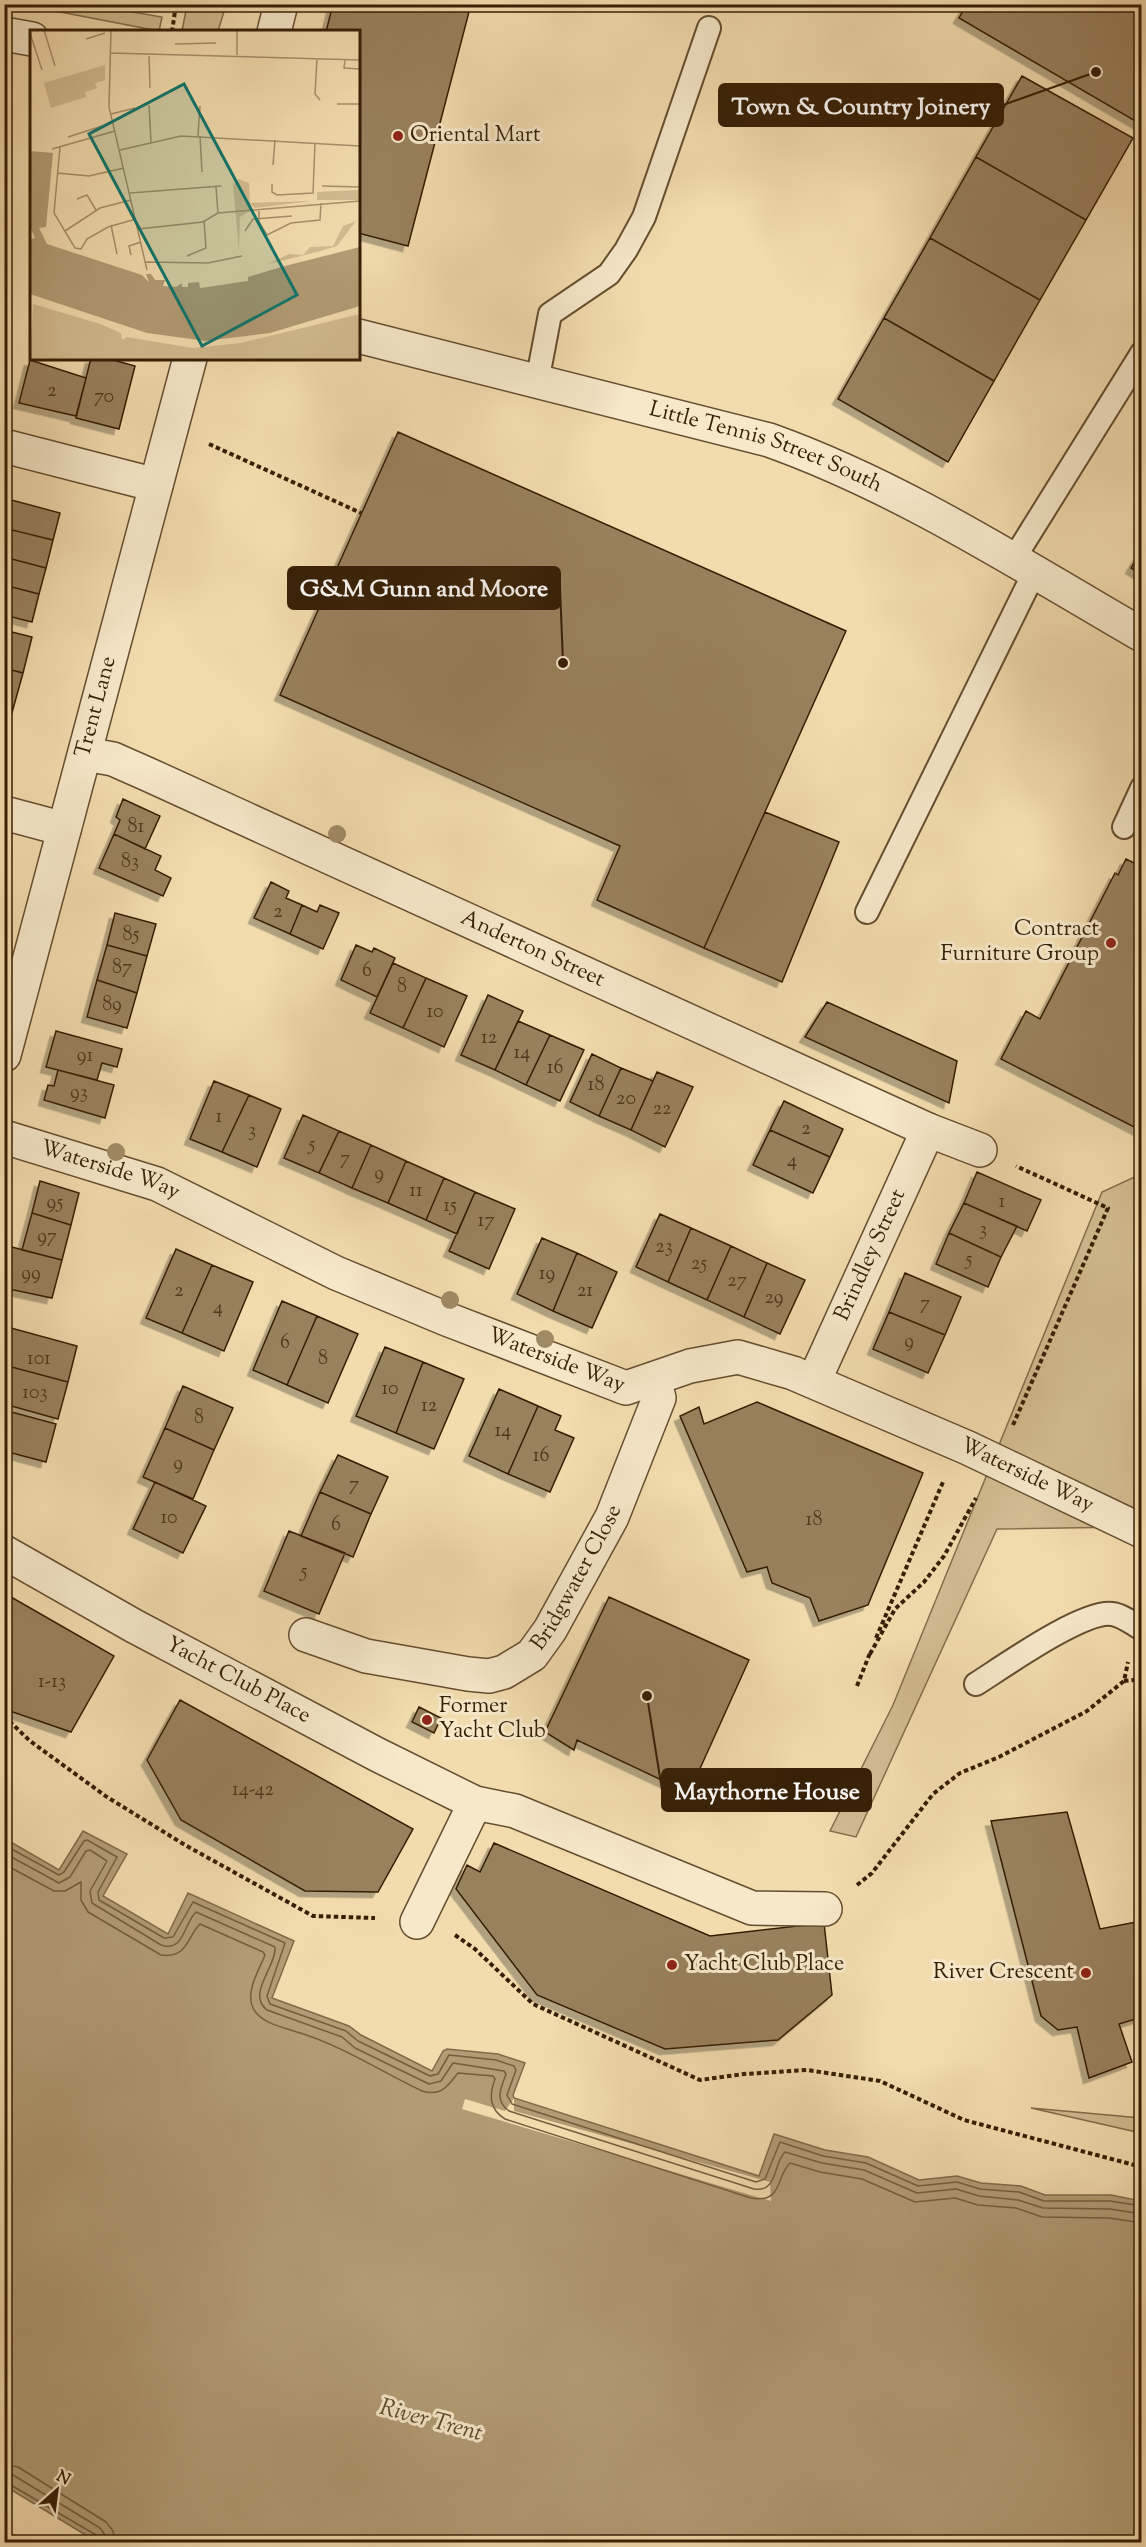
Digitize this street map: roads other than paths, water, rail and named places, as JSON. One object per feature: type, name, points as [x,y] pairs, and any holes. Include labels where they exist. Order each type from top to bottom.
[{"type":"street","points":[[274,30],[281,4]]},
{"type":"street","points":[[4,34],[30,39]]},
{"type":"street","name":"Little Tennis Street South","points":[[360,337],[769,440],[809,455],[854,473],[1024,566],[1142,635]]},
{"type":"street","name":"Trent Lane","points":[[4,1055],[9,1022],[85,754],[189,360]]},
{"type":"street","points":[[4,446],[156,485]]},
{"type":"street","name":"Anderton Street","points":[[85,754],[113,759],[147,774],[928,1130],[980,1150]]},
{"type":"street","points":[[4,813],[64,829]]},
{"type":"street","name":"Brindley Street","points":[[814,1381],[928,1130]]},
{"type":"street","name":"Waterside Way","points":[[4,1137],[157,1184],[336,1273],[444,1318],[626,1388],[690,1366],[738,1357],[814,1381],[997,1462],[1142,1531]]},
{"type":"street","name":"Bridgwater Close","points":[[306,1635],[366,1656],[489,1676],[504,1672],[532,1654],[555,1622],[612,1517],[659,1398],[654,1379]]},
{"type":"street","name":"Yacht Club Place","points":[[4,1552],[168,1644],[378,1755],[476,1803],[515,1811],[752,1908],[825,1909]]},
{"type":"street","points":[[417,1922],[476,1803]]},
{"type":"lane","points":[[537,382],[550,314],[609,274],[644,217],[709,28]]},
{"type":"lane","points":[[867,912],[1024,566],[1142,353]]},
{"type":"lane","points":[[1124,826],[1142,788]]},
{"type":"lane","points":[[976,1684],[1061,1631],[1097,1615],[1113,1614],[1138,1627]]},
{"type":"water","name":"River Trent","points":[[83,1831],[127,1854],[103,1896],[168,1934],[188,1893],[294,1941],[272,1998],[349,2026],[361,2035],[432,2071],[443,2051],[447,2049],[498,2054],[525,2063],[513,2095],[514,2098],[759,2176],[774,2134],[825,2150],[868,2157],[919,2180],[957,2176],[981,2183],[1021,2186],[1045,2195],[1111,2195],[1141,2201],[1141,2542],[97,2542],[5,2486],[4,1838],[59,1870]]},
{"type":"place","name":"Town & Country Joinery","points":[[1096,72]]},
{"type":"place","name":"Oriental Mart","points":[[398,136]]},
{"type":"place","name":"G&M Gunn and Moore","points":[[563,663]]},
{"type":"place","name":"Contract Furniture Group","points":[[1111,943]]},
{"type":"place","name":"Maythorne House","points":[[647,1696]]},
{"type":"place","name":"Former Yacht Club","points":[[427,1720]]},
{"type":"place","name":"Yacht Club Place","points":[[672,1965]]},
{"type":"place","name":"River Crescent","points":[[1086,1973]]}]
